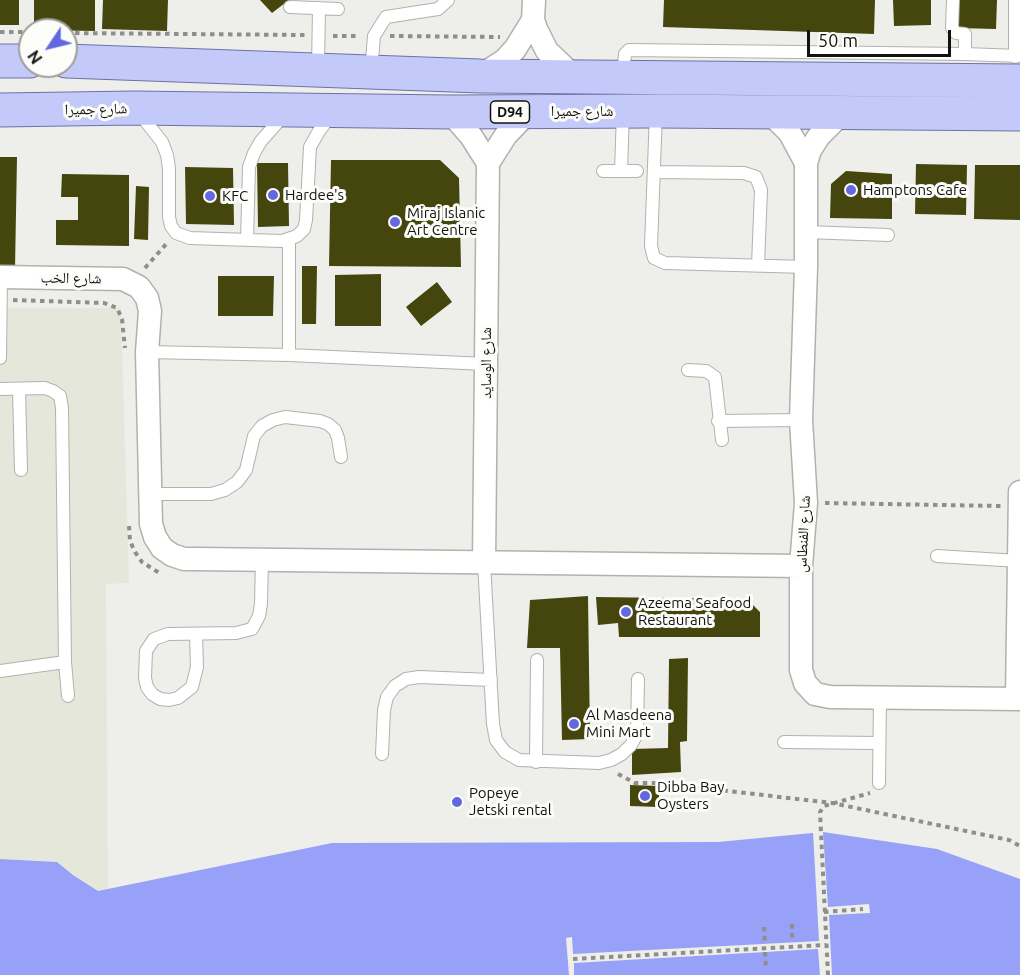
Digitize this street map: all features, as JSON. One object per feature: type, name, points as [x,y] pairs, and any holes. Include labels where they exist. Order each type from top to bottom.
[{"type":"main road","points":[[0,61],[18,61]]},
{"type":"main road","points":[[78,61],[480,76],[580,77],[1018,65]]},
{"type":"main road","name":"شارع جميرا","points":[[0,110],[135,108],[450,112],[765,111],[1020,114]]},
{"type":"street","points":[[480,76],[505,60],[530,19]]},
{"type":"street","points":[[530,19],[547,51],[568,71],[580,77]]},
{"type":"street","name":"شارع الفنطاس","points":[[765,111],[790,134],[806,164]]},
{"type":"street","points":[[450,112],[471,136],[488,163],[506,135],[528,112]]},
{"type":"street","name":"شارع الفنطاس","points":[[843,112],[819,136],[810,150],[806,164],[806,267],[801,420],[806,503],[801,566],[801,670],[805,684],[815,694],[830,697],[1018,699]]},
{"type":"street","name":"شارع الوسايد","points":[[484,563],[488,163]]},
{"type":"street","name":"شارع الخب","points":[[1,277],[123,279],[136,284]]},
{"type":"street","points":[[136,284],[147,298],[150,311],[147,352],[151,524],[162,548],[172,555],[184,559],[801,566]]},
{"type":"street","points":[[1018,699],[1020,492]]},
{"type":"lane","points":[[371,72],[374,36],[386,18],[438,9],[448,0]]},
{"type":"lane","points":[[953,0],[952,28],[956,33],[965,34],[965,54]]},
{"type":"lane","points":[[623,77],[625,54],[629,50],[965,54],[1018,65],[1015,0]]},
{"type":"lane","points":[[290,7],[338,9]]},
{"type":"lane","points":[[318,69],[319,8]]},
{"type":"lane","points":[[135,108],[162,142],[169,168],[171,226],[176,233],[190,238],[289,241],[304,229],[309,157],[313,138],[335,111]]},
{"type":"lane","points":[[247,240],[249,167],[261,141],[289,110]]},
{"type":"lane","points":[[621,171],[623,111]]},
{"type":"lane","points":[[656,111],[651,246],[654,258],[665,263],[806,267]]},
{"type":"lane","points":[[603,171],[638,171]]},
{"type":"lane","points":[[654,172],[744,173],[756,177],[761,190],[758,265]]},
{"type":"lane","points":[[806,232],[888,235]]},
{"type":"lane","points":[[289,241],[289,355]]},
{"type":"lane","points":[[0,358],[1,277]]},
{"type":"lane","points":[[147,352],[289,355],[486,364]]},
{"type":"lane","points":[[688,370],[706,371],[715,377],[718,421],[722,440]]},
{"type":"lane","points":[[0,389],[45,388],[60,396],[65,662],[68,696]]},
{"type":"lane","points":[[19,389],[21,470]]},
{"type":"lane","points":[[151,494],[211,494],[225,490],[237,482],[246,471],[254,436],[267,423],[285,417],[328,424],[338,438],[341,457]]},
{"type":"lane","points":[[718,421],[801,420]]},
{"type":"lane","points":[[937,556],[1019,561]]},
{"type":"lane","points":[[196,634],[197,667],[192,687],[178,698],[169,700],[160,699],[152,694],[145,678],[146,651],[154,639],[168,634],[236,633],[252,629],[259,616],[261,604],[262,560]]},
{"type":"lane","points":[[484,563],[493,724],[496,740],[505,752],[519,760],[536,762],[599,763],[622,754],[637,734],[638,679]]},
{"type":"lane","points":[[536,762],[537,660]]},
{"type":"lane","points":[[0,671],[65,662]]},
{"type":"lane","points":[[382,754],[384,710],[387,697],[395,686],[406,679],[420,678],[490,680]]},
{"type":"lane","points":[[879,783],[880,698]]},
{"type":"lane","points":[[784,742],[879,743]]},
{"type":"path","points":[[78,33],[374,36],[530,19]]},
{"type":"path","points":[[0,32],[18,32]]},
{"type":"path","points":[[136,284],[176,233]]},
{"type":"path","points":[[806,503],[1020,507]]},
{"type":"path","points":[[599,763],[635,783],[659,783],[832,803],[1009,840],[1020,846]]},
{"type":"path","points":[[828,975],[820,812],[824,806],[870,793],[879,783]]},
{"type":"path","points":[[825,912],[863,909]]},
{"type":"path","points":[[792,924],[792,942]]},
{"type":"path","points":[[764,927],[765,944]]},
{"type":"path","points":[[573,959],[826,945]]},
{"type":"path","points":[[765,952],[766,968]]},
{"type":"shaded area","points":[[0,308],[121,308],[129,583],[106,584],[108,889],[98,891],[57,862],[0,859]]},
{"type":"water","points":[[823,832],[937,849],[1020,879],[1020,975],[0,975],[0,859],[57,862],[98,891],[332,843],[718,842]]},
{"type":"pier","points":[[813,832],[823,832],[828,907],[869,904],[870,913],[829,915],[832,975],[820,975],[818,949],[574,963],[574,975],[569,975],[566,938],[572,937],[573,954],[819,941]]},
{"type":"building","points":[[0,0],[19,0],[18,25],[0,25]]},
{"type":"building","points":[[34,0],[95,0],[95,31],[78,31],[78,18],[34,18]]},
{"type":"building","points":[[103,0],[168,0],[167,31],[102,29]]},
{"type":"building","points":[[260,0],[289,0],[272,13]]},
{"type":"building","points":[[664,0],[875,0],[874,34],[663,27]]},
{"type":"building","points":[[893,0],[931,0],[931,25],[894,26]]},
{"type":"building","points":[[958,0],[997,0],[996,29],[957,28]]},
{"type":"building","points":[[0,157],[17,157],[15,269],[0,268]]},
{"type":"building","name":"Miraj Islanic Art Centre","points":[[331,160],[440,160],[459,178],[461,267],[329,266]]},
{"type":"building","name":"Hardee's","points":[[257,163],[288,163],[289,226],[258,227]]},
{"type":"building","points":[[916,164],[967,165],[966,215],[915,214]]},
{"type":"building","points":[[975,165],[1020,165],[1020,220],[974,219]]},
{"type":"building","name":"KFC","points":[[185,167],[233,168],[234,225],[186,224]]},
{"type":"building","points":[[846,171],[892,174],[892,219],[830,218],[831,184]]},
{"type":"building","points":[[62,174],[129,175],[129,246],[56,245],[56,220],[78,220],[78,197],[61,197]]},
{"type":"building","points":[[136,186],[149,187],[148,240],[134,239]]},
{"type":"building","points":[[302,266],[317,266],[316,324],[302,324]]},
{"type":"building","points":[[381,274],[381,326],[335,326],[335,275]]},
{"type":"building","points":[[218,276],[274,276],[273,316],[218,316]]},
{"type":"building","points":[[437,282],[452,302],[421,326],[406,307]]},
{"type":"building","points":[[588,596],[590,739],[562,740],[560,648],[527,648],[530,600]]},
{"type":"building","points":[[596,597],[747,599],[760,612],[760,637],[619,637],[618,623],[598,625]]},
{"type":"building","points":[[688,658],[687,741],[680,742],[681,772],[632,775],[632,749],[668,748],[669,659]]},
{"type":"building","name":"Dibba Bay Oysters","points":[[630,785],[659,786],[659,807],[630,806]]},
{"type":"place","name":"Hamptons Cafe","points":[[851,190]]},
{"type":"place","name":"Hardee's","points":[[273,195]]},
{"type":"place","name":"KFC","points":[[210,196]]},
{"type":"place","name":"Miraj Islanic Art Centre","points":[[395,222]]},
{"type":"place","name":"Azeema Seafood Restaurant","points":[[626,612]]},
{"type":"place","name":"Al Masdeena Mini Mart","points":[[574,724]]},
{"type":"place","name":"Dibba Bay Oysters","points":[[645,796]]},
{"type":"place","name":"Popeye Jetski rental","points":[[457,802]]}]
